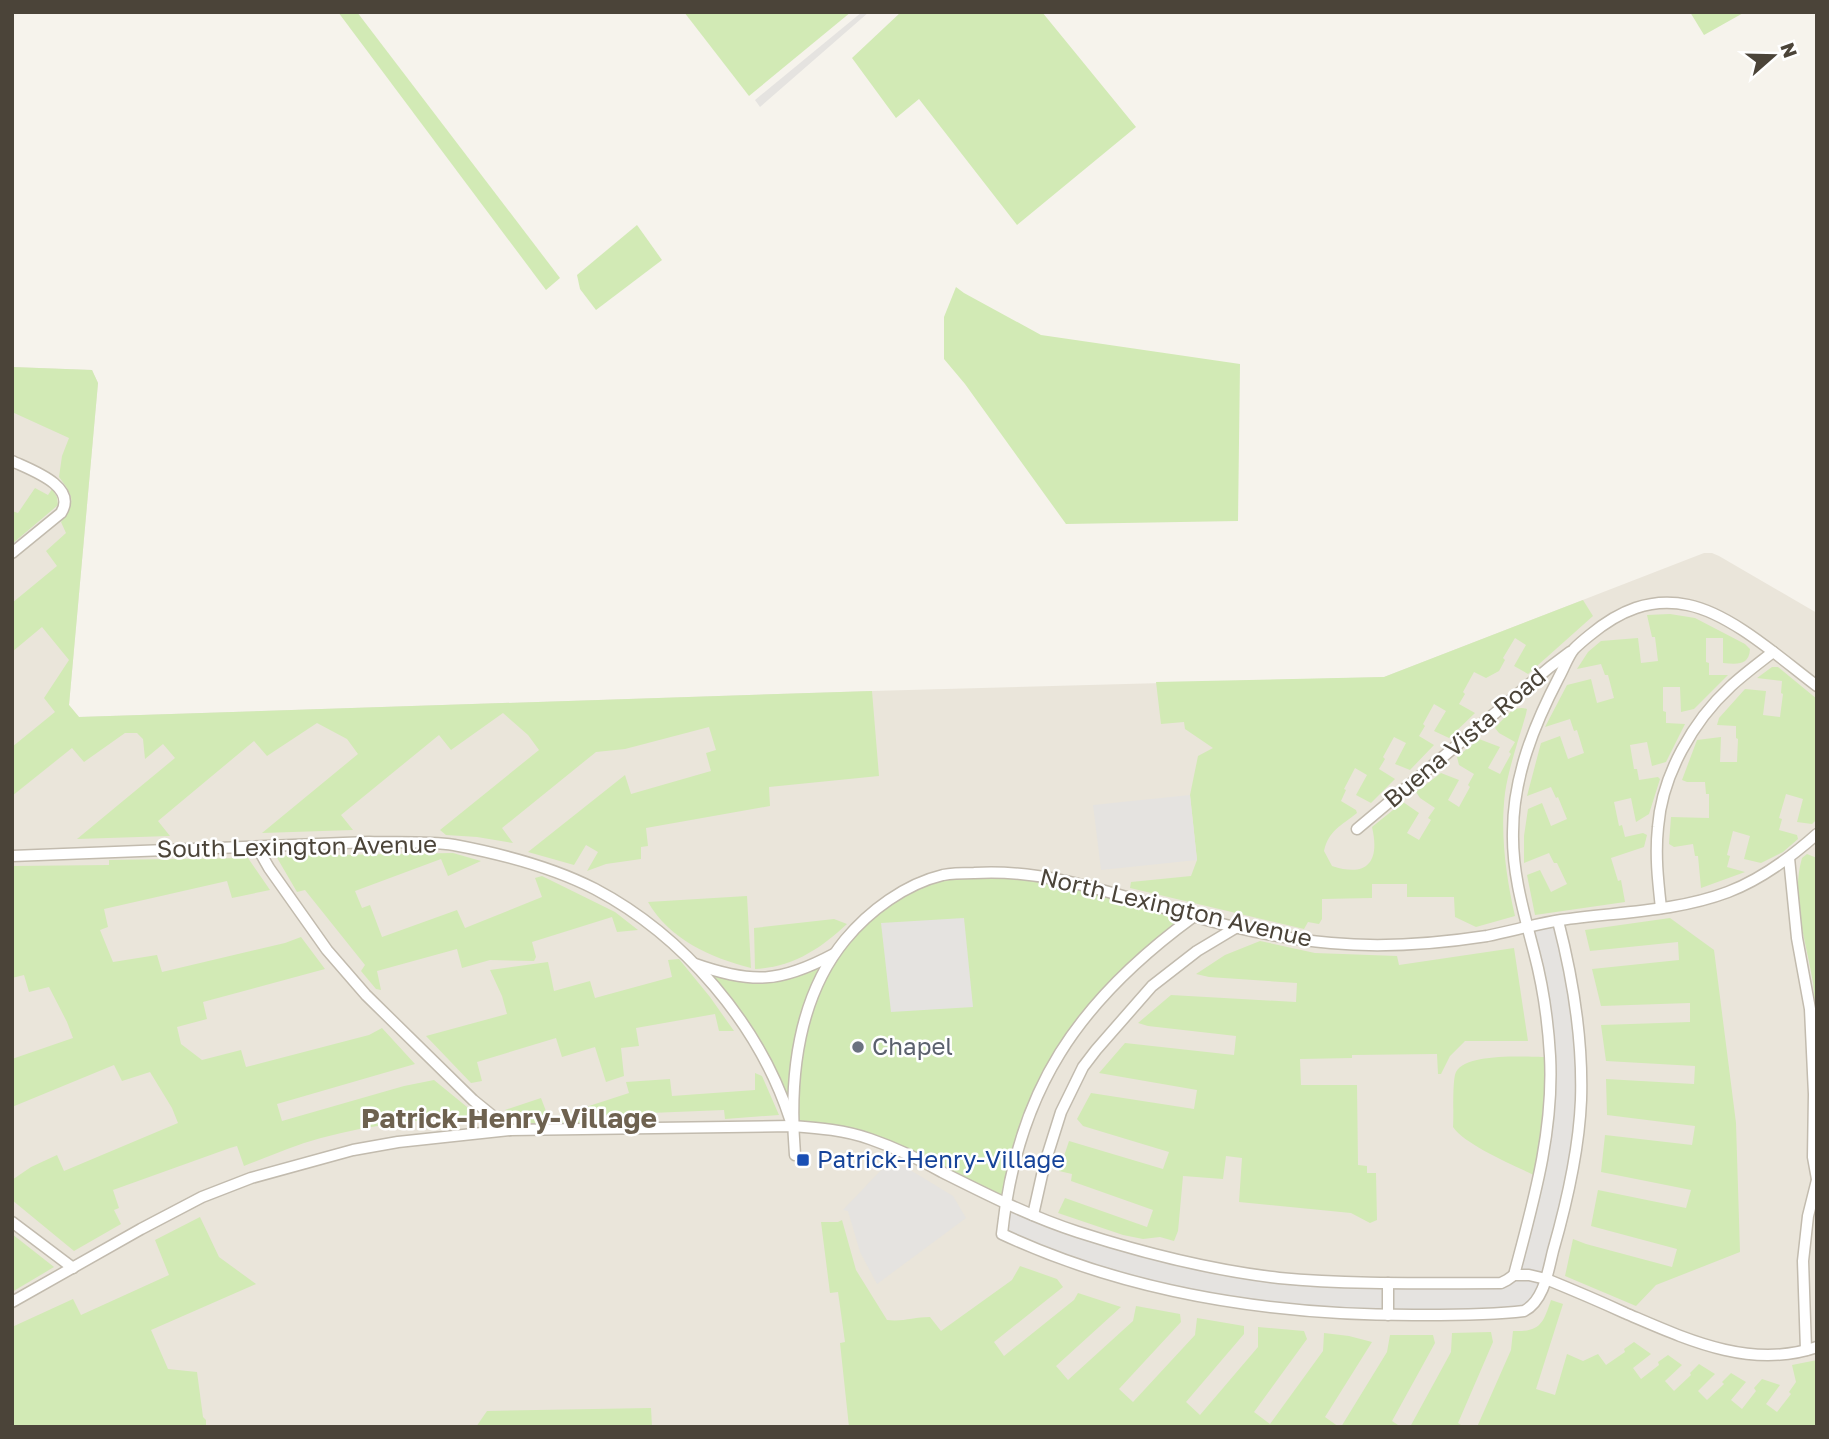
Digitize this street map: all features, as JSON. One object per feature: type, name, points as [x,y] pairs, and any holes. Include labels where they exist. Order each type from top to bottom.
[{"type":"street","points":[[12,461],[53,482],[61,489],[65,508],[12,553]]},
{"type":"street","name":"Buena Vista Road","points":[[1357,829],[1550,667],[1608,620],[1622,613],[1652,604],[1671,603],[1704,610],[1723,619],[1773,652],[1817,686]]},
{"type":"street","points":[[1514,1275],[1539,1178],[1550,1101],[1550,1057],[1545,1003],[1516,867],[1513,832],[1516,796],[1523,762],[1541,710],[1574,649]]},
{"type":"street","points":[[1661,908],[1656,865],[1658,825],[1664,796],[1675,765],[1710,707],[1731,685],[1773,652]]},
{"type":"street","name":"North Lexington Avenue","points":[[792,1126],[794,1078],[808,1005],[834,954],[854,929],[888,901],[944,874],[1017,872],[1042,875],[1237,927],[1328,943],[1406,946],[1558,921],[1691,904],[1728,892],[1762,876],[1817,834]]},
{"type":"street","name":"South Lexington Avenue","points":[[12,856],[369,842],[422,843],[452,845],[557,872],[595,889],[619,904],[666,938],[692,962],[727,1004],[759,1050],[783,1097],[792,1126]]},
{"type":"street","points":[[257,847],[327,950],[366,995],[473,1100],[510,1130]]},
{"type":"street","points":[[1789,858],[1797,937],[1810,1009],[1814,1094],[1813,1157],[1817,1180],[1808,1216],[1803,1261],[1806,1350]]},
{"type":"street","points":[[1193,917],[1143,956],[1114,984],[1059,1052],[1032,1105],[1024,1128],[1005,1203],[1002,1234],[1076,1264],[1157,1287],[1283,1310],[1388,1315],[1524,1311],[1531,1308],[1536,1301],[1546,1279],[1565,1209],[1576,1152],[1581,1101],[1577,1015],[1569,962],[1558,921]]},
{"type":"street","points":[[1033,1214],[1056,1125],[1083,1067],[1152,986],[1197,951],[1237,927]]},
{"type":"street","name":"North Lexington Avenue","points":[[692,962],[723,974],[751,979],[771,978],[804,969],[834,954]]},
{"type":"street","points":[[792,1126],[795,1155]]},
{"type":"street","points":[[12,1302],[174,1211],[251,1178],[353,1150],[398,1142],[510,1130],[792,1126],[822,1128],[868,1138],[914,1156],[1005,1203],[1076,1231],[1158,1256],[1238,1272],[1293,1279],[1388,1283],[1501,1283],[1514,1275],[1529,1275],[1546,1279],[1707,1346],[1764,1356],[1817,1347]]},
{"type":"street","points":[[12,1222],[73,1268]]},
{"type":"street","points":[[1388,1283],[1388,1315]]},
{"type":"shaded area","points":[[862,12],[869,12],[760,107],[755,100]]},
{"type":"shaded area","points":[[12,367],[92,370],[98,383],[69,705],[79,717],[1384,677],[1704,553],[1719,556],[1817,613],[1817,1427],[12,1427]]},
{"type":"shaded area","points":[[1190,795],[1197,860],[1101,870],[1093,805]]},
{"type":"shaded area","points":[[964,918],[973,1007],[891,1012],[881,923]]},
{"type":"shaded area","points":[[1558,921],[1569,963],[1581,1101],[1565,1209],[1531,1308],[1356,1315],[1157,1287],[1002,1234],[1005,1203],[1158,1256],[1279,1278],[1507,1280],[1540,1178],[1550,1057],[1527,928]]},
{"type":"shaded area","points":[[897,1162],[953,1196],[966,1218],[877,1284],[860,1252],[848,1211],[843,1210],[885,1166]]},
{"type":"green space","points":[[338,12],[357,12],[560,278],[546,290]]},
{"type":"green space","points":[[684,12],[851,12],[749,96]]},
{"type":"green space","points":[[901,12],[1042,12],[1136,127],[1017,225],[919,99],[896,118],[852,58]]},
{"type":"green space","points":[[1690,12],[1745,12],[1704,35]]},
{"type":"green space","points":[[637,225],[662,260],[596,310],[580,289],[577,275]]},
{"type":"green space","points":[[956,287],[1041,335],[1240,364],[1238,521],[1066,524],[944,359],[944,317]]},
{"type":"green space","points":[[12,367],[92,370],[98,383],[69,705],[79,717],[872,691],[879,776],[769,787],[770,806],[646,828],[648,846],[641,847],[641,859],[606,864],[587,871],[598,852],[586,845],[574,865],[528,852],[625,775],[631,794],[711,771],[706,753],[716,750],[709,727],[625,749],[596,752],[502,828],[513,843],[446,835],[440,830],[539,750],[528,735],[503,713],[451,750],[439,735],[341,815],[353,830],[262,833],[358,754],[347,739],[317,723],[267,756],[254,741],[158,821],[170,836],[77,839],[175,758],[163,744],[145,759],[143,739],[137,733],[125,733],[84,762],[72,748],[12,796],[12,747],[55,712],[44,698],[69,660],[42,627],[12,652],[12,603],[57,566],[46,551],[66,533],[61,522],[69,509],[71,499],[59,477],[62,456],[69,438],[12,412]]},
{"type":"green space","points":[[35,488],[48,495],[52,489],[58,505],[12,544],[12,511],[18,513]]},
{"type":"green space","points":[[1583,600],[1593,616],[1528,674],[1514,666],[1526,645],[1515,638],[1499,671],[1486,678],[1474,672],[1459,704],[1475,713],[1449,738],[1434,731],[1446,711],[1434,704],[1419,736],[1434,745],[1410,770],[1395,764],[1406,743],[1394,737],[1379,769],[1395,779],[1371,803],[1356,795],[1367,775],[1355,768],[1341,801],[1357,813],[1332,833],[1324,851],[1332,866],[1355,870],[1363,868],[1368,864],[1374,849],[1372,827],[1403,802],[1419,813],[1407,833],[1419,840],[1435,808],[1416,792],[1441,773],[1459,780],[1448,800],[1459,807],[1474,774],[1459,765],[1457,757],[1479,739],[1500,747],[1488,768],[1500,774],[1515,742],[1495,728],[1513,710],[1527,709],[1509,773],[1503,824],[1515,916],[1476,927],[1455,917],[1454,897],[1407,897],[1407,884],[1372,884],[1372,898],[1322,899],[1322,919],[1319,924],[1308,922],[1304,929],[1130,888],[1131,882],[1191,876],[1197,860],[1190,795],[1198,756],[1213,748],[1185,729],[1184,722],[1161,724],[1156,682],[1384,677]]},
{"type":"green space","points":[[1670,614],[1695,618],[1745,644],[1750,649],[1749,655],[1741,663],[1723,663],[1723,638],[1706,638],[1709,675],[1728,675],[1694,709],[1681,712],[1680,687],[1663,687],[1666,723],[1685,724],[1666,762],[1652,766],[1647,742],[1630,745],[1634,769],[1637,769],[1639,780],[1660,779],[1649,814],[1636,822],[1631,798],[1614,802],[1619,826],[1622,825],[1625,837],[1643,833],[1647,835],[1644,847],[1611,858],[1618,881],[1621,880],[1625,902],[1535,915],[1527,875],[1540,870],[1551,892],[1567,884],[1549,853],[1524,863],[1528,809],[1542,803],[1551,826],[1567,819],[1551,787],[1527,796],[1541,743],[1560,736],[1568,759],[1584,753],[1577,730],[1574,731],[1570,719],[1545,727],[1567,685],[1591,679],[1597,703],[1614,698],[1608,675],[1605,675],[1601,664],[1577,669],[1588,652],[1601,641],[1638,638],[1641,663],[1658,661],[1655,637],[1652,637],[1647,615]]},
{"type":"green space","points":[[1772,667],[1778,667],[1817,699],[1817,819],[1812,824],[1797,822],[1803,799],[1786,794],[1779,818],[1782,819],[1779,830],[1797,835],[1798,839],[1783,852],[1761,863],[1744,859],[1750,836],[1733,831],[1727,867],[1745,872],[1701,888],[1698,856],[1695,856],[1693,844],[1674,847],[1669,844],[1671,817],[1709,818],[1709,794],[1706,794],[1705,782],[1682,780],[1697,740],[1721,737],[1720,762],[1737,762],[1736,726],[1717,725],[1719,718],[1745,689],[1766,691],[1763,715],[1780,717],[1782,681],[1757,678]]},
{"type":"green space","points":[[453,853],[481,861],[448,876],[441,859],[355,891],[362,908],[370,905],[382,937],[457,910],[465,928],[542,897],[535,878],[542,876],[615,912],[638,930],[617,932],[612,917],[532,942],[536,957],[534,961],[490,960],[462,968],[457,949],[377,971],[381,990],[376,989],[361,971],[365,965],[305,890],[297,892],[276,856]]},
{"type":"green space","points":[[1807,854],[1817,858],[1817,1033],[1813,983],[1798,889],[1802,858]]},
{"type":"green space","points":[[248,858],[270,890],[232,898],[227,881],[104,909],[108,927],[100,930],[113,962],[157,955],[162,972],[301,937],[325,969],[203,1002],[207,1019],[177,1027],[181,1044],[202,1060],[241,1050],[246,1067],[369,1035],[382,1028],[415,1064],[277,1104],[282,1121],[434,1080],[478,1116],[399,1123],[340,1133],[244,1166],[237,1146],[230,1148],[113,1190],[119,1208],[114,1210],[121,1224],[74,1251],[12,1200],[12,1180],[31,1167],[57,1155],[64,1171],[178,1123],[150,1072],[122,1081],[114,1065],[12,1107],[12,1059],[73,1038],[49,987],[29,992],[24,975],[12,978],[12,866],[109,865],[109,860]]},
{"type":"green space","points":[[1016,872],[1193,917],[1113,985],[1046,1075],[1005,1203],[868,1138],[792,1126],[759,1050],[692,963],[751,979],[820,962],[854,929],[926,881]]},
{"type":"green space","points":[[747,896],[751,968],[721,959],[679,937],[667,927],[648,902]]},
{"type":"green space","points":[[1670,918],[1714,950],[1736,1123],[1740,1252],[1656,1285],[1636,1306],[1565,1276],[1573,1239],[1672,1267],[1677,1249],[1591,1226],[1598,1190],[1686,1208],[1691,1190],[1601,1172],[1605,1135],[1692,1145],[1695,1126],[1607,1115],[1606,1079],[1694,1084],[1695,1066],[1606,1061],[1601,1025],[1690,1022],[1690,1003],[1601,1006],[1592,969],[1679,960],[1678,942],[1590,951],[1585,930]]},
{"type":"green space","points":[[834,919],[847,924],[816,949],[782,965],[755,969],[754,928]]},
{"type":"green space","points":[[1260,941],[1315,953],[1397,956],[1399,965],[1514,948],[1528,1041],[1465,1041],[1450,1056],[1441,1074],[1438,1074],[1437,1054],[1352,1055],[1352,1058],[1300,1059],[1301,1085],[1357,1085],[1358,1165],[1367,1166],[1367,1173],[1376,1173],[1377,1220],[1370,1223],[1351,1213],[1239,1202],[1242,1158],[1226,1156],[1223,1179],[1183,1176],[1178,1231],[1174,1241],[1160,1237],[1143,1239],[1123,1235],[1058,1213],[1065,1198],[1147,1227],[1153,1210],[1071,1181],[1072,1174],[1059,1171],[1069,1141],[1163,1169],[1169,1152],[1083,1126],[1077,1119],[1091,1093],[1194,1109],[1197,1090],[1099,1073],[1125,1043],[1234,1055],[1236,1036],[1138,1023],[1171,995],[1296,1002],[1297,983],[1196,974],[1225,955]]},
{"type":"green space","points":[[679,959],[734,1031],[719,1031],[715,1014],[636,1028],[639,1046],[621,1048],[624,1076],[606,1082],[595,1047],[562,1057],[556,1038],[477,1062],[482,1081],[471,1083],[426,1036],[507,1014],[490,970],[548,962],[554,991],[590,981],[595,998],[672,977],[668,960]]},
{"type":"green space","points":[[1514,1056],[1550,1057],[1540,1178],[1480,1149],[1453,1127],[1454,1082],[1456,1072],[1472,1061]]},
{"type":"green space","points":[[755,1073],[762,1076],[779,1115],[725,1119],[724,1110],[601,1115],[599,1123],[519,1123],[505,1110],[541,1098],[549,1119],[629,1093],[626,1082],[670,1079],[672,1096],[755,1090]]},
{"type":"green space","points":[[200,1217],[219,1257],[256,1284],[151,1330],[168,1369],[197,1372],[206,1427],[12,1427],[12,1327],[73,1299],[81,1315],[169,1275],[155,1240]]},
{"type":"green space","points":[[842,1220],[856,1270],[887,1320],[930,1317],[941,1331],[1012,1280],[1020,1266],[1057,1279],[1063,1287],[994,1342],[1004,1356],[1074,1300],[1078,1293],[1121,1307],[1056,1366],[1068,1380],[1133,1321],[1136,1306],[1180,1314],[1181,1322],[1119,1389],[1133,1402],[1195,1335],[1197,1318],[1244,1326],[1244,1334],[1186,1402],[1200,1415],[1258,1347],[1258,1327],[1304,1331],[1307,1339],[1254,1412],[1270,1424],[1323,1351],[1324,1333],[1372,1342],[1325,1417],[1339,1427],[849,1427],[840,1343],[845,1342],[838,1292],[830,1293],[821,1222]]},
{"type":"green space","points":[[12,1234],[54,1267],[12,1292]]},
{"type":"green space","points":[[1551,1300],[1563,1304],[1536,1389],[1555,1395],[1567,1354],[1583,1361],[1598,1354],[1606,1365],[1634,1342],[1651,1354],[1633,1368],[1641,1379],[1668,1355],[1682,1365],[1665,1381],[1674,1391],[1699,1364],[1715,1374],[1698,1391],[1707,1400],[1731,1373],[1746,1382],[1731,1400],[1742,1409],[1762,1379],[1780,1385],[1766,1404],[1777,1412],[1791,1394],[1789,1392],[1796,1382],[1792,1365],[1817,1360],[1817,1427],[1477,1427],[1511,1350],[1513,1331],[1529,1330],[1539,1325]]},
{"type":"green space","points":[[1491,1332],[1493,1342],[1458,1423],[1464,1427],[1410,1427],[1451,1352],[1452,1333]]},
{"type":"green space","points":[[1390,1335],[1433,1335],[1435,1343],[1392,1421],[1401,1427],[1341,1427],[1387,1352]]},
{"type":"green space","points":[[651,1408],[652,1427],[476,1427],[487,1411]]},
{"type":"place","name":"Chapel","points":[[858,1047]]},
{"type":"place","name":"Patrick-Henry-Village","points":[[803,1160]]},
{"type":"district","name":"Patrick-Henry-Village","points":[[509,1118]]}]
